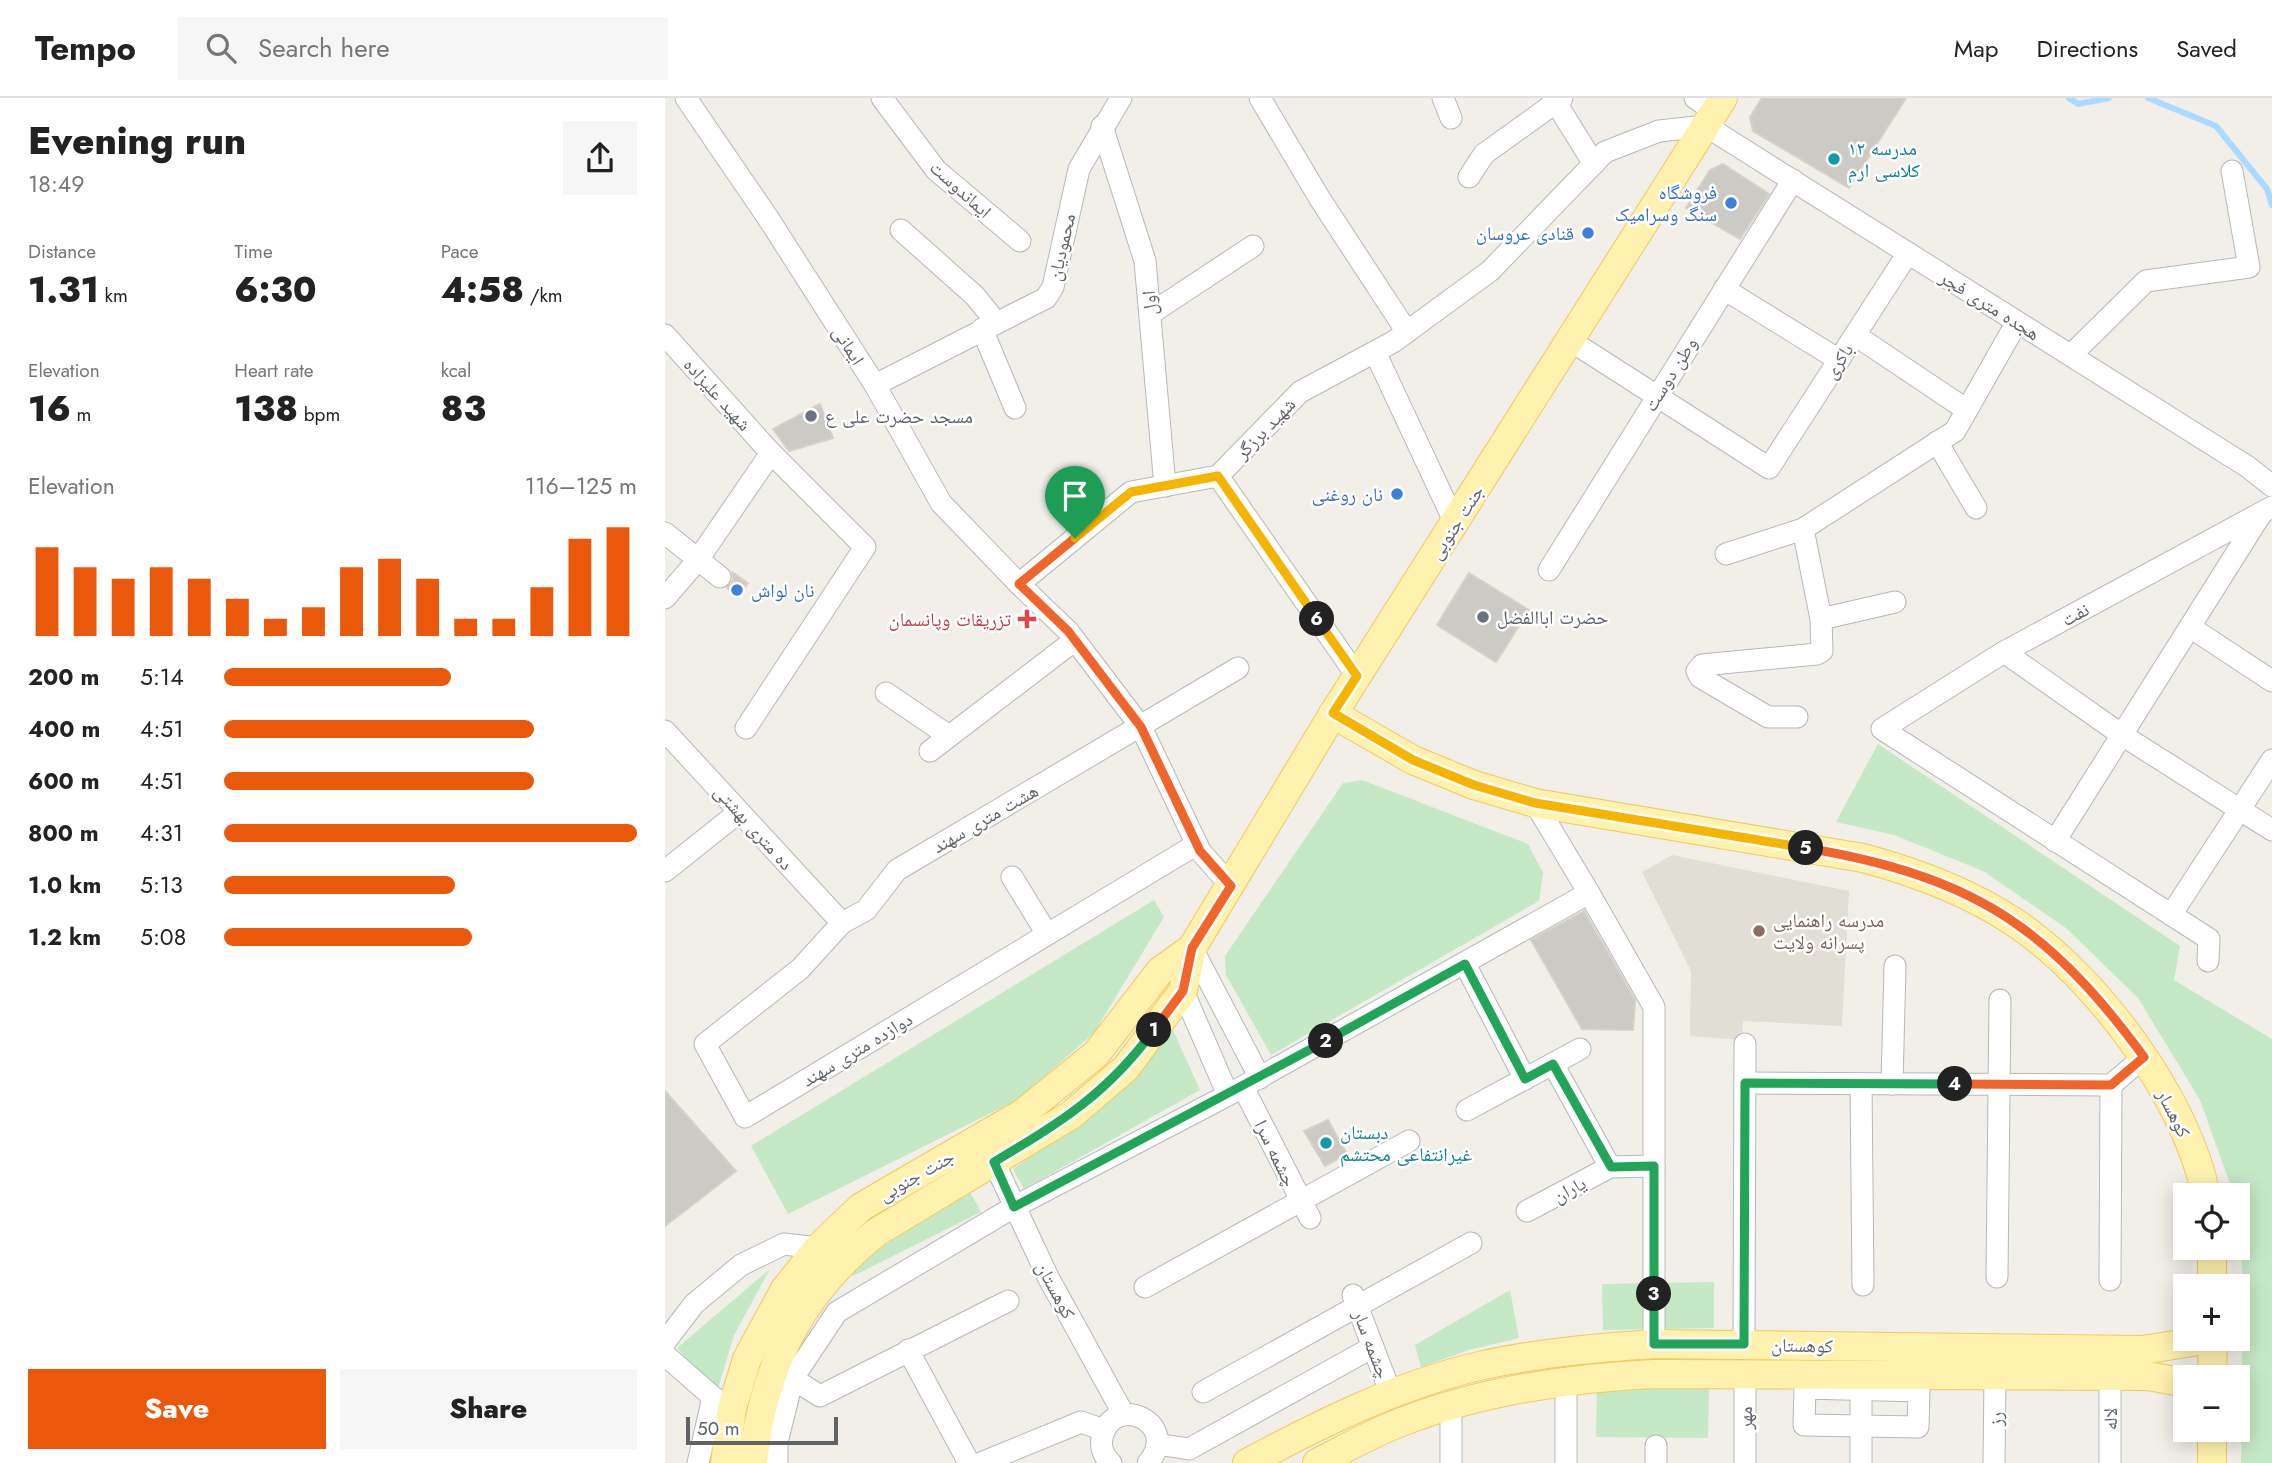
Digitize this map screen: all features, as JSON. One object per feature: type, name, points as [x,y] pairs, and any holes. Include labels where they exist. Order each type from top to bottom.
[{"type":"main road","name":"جنت جنوبی","points":[[753,1463],[757,1424],[783,1373],[806,1303],[853,1252],[877,1232],[1071,1115],[1126,1068],[1183,991],[1192,948],[1333,713],[1571,341],[1710,109]]},
{"type":"main road","name":"کوهسار","points":[[1333,713],[1413,760],[1474,785],[1535,803],[1863,858],[1900,868],[1958,892],[2015,922],[2067,965],[2112,1014],[2144,1057],[2193,1149],[2203,1183]]},
{"type":"main road","name":"جنت جنوبی","points":[[725,1463],[722,1403],[778,1300],[818,1248],[860,1207],[1023,1113],[1096,1054],[1160,971],[1192,948]]},
{"type":"main road","name":"کوهستان","points":[[1247,1463],[1378,1400],[1478,1366],[1589,1348],[1654,1344],[1744,1344],[2143,1350],[2173,1345]]},
{"type":"main road","name":"کوهستان","points":[[1317,1463],[1378,1432],[1451,1405],[1507,1391],[1566,1381],[1654,1374],[1745,1374],[1861,1382],[1995,1375],[2148,1376],[2173,1379]]},
{"type":"main road","points":[[1378,1400],[1378,1432]]},
{"type":"main road","points":[[2212,1442],[2212,1463]]},
{"type":"street","name":"ایمانی","points":[[686,98],[768,218],[874,385],[941,503],[1019,584]]},
{"type":"street","name":"ایماندوست","points":[[882,98],[936,170],[1020,241]]},
{"type":"street","name":"محمودیان","points":[[874,385],[1046,298],[1053,287],[1079,169],[1121,98]]},
{"type":"street","points":[[1261,98],[1320,199],[1407,332]]},
{"type":"street","points":[[1469,177],[1484,154],[1557,99],[1594,164]]},
{"type":"street","name":"شهید برزگر","points":[[1019,584],[1131,492],[1218,476],[1300,392],[1407,332],[1490,271],[1605,152],[1710,109]]},
{"type":"street","name":"هجده متری فجر","points":[[1710,109],[1793,180],[2248,467],[2272,486]]},
{"type":"street","name":"اول","points":[[1102,126],[1146,261],[1165,486]]},
{"type":"street","points":[[2071,355],[2146,281],[2249,267],[2232,171]]},
{"type":"street","name":"وطن دوست","points":[[1549,570],[1656,395],[1793,180]]},
{"type":"street","points":[[901,230],[944,265],[975,296],[989,326],[1015,408]]},
{"type":"street","points":[[1150,314],[1253,246]]},
{"type":"street","name":"باکری","points":[[1656,395],[1769,468],[1908,253]]},
{"type":"street","points":[[1724,289],[1839,360]]},
{"type":"street","points":[[1726,554],[1804,529],[1955,431],[2018,322]]},
{"type":"street","name":"شهید علیزاده","points":[[665,335],[771,453],[865,547],[746,727]]},
{"type":"street","points":[[1855,335],[1967,411]]},
{"type":"street","points":[[1571,341],[1656,395]]},
{"type":"street","points":[[1375,352],[1455,523]]},
{"type":"street","points":[[1937,442],[1976,508]]},
{"type":"street","points":[[665,598],[697,561],[771,453]]},
{"type":"street","points":[[1218,476],[1357,676]]},
{"type":"street","points":[[2208,961],[2209,939],[2055,841],[2267,510]]},
{"type":"street","name":"نفت","points":[[2055,841],[1882,729],[2004,652],[2267,510]]},
{"type":"street","points":[[1797,717],[1767,717],[1700,677],[1697,671],[1702,665],[1817,654],[1824,644],[1804,529]]},
{"type":"street","points":[[665,533],[720,577]]},
{"type":"street","points":[[1019,584],[1075,640],[1141,727],[1197,844],[1231,886]]},
{"type":"street","points":[[1821,619],[1895,602]]},
{"type":"street","points":[[2190,627],[2272,681]]},
{"type":"street","points":[[930,751],[1075,640]]},
{"type":"street","points":[[2004,652],[2122,735],[2272,830]]},
{"type":"street","name":"هشت متری سهند","points":[[842,923],[866,910],[897,870],[1238,668]]},
{"type":"street","points":[[887,693],[949,736]]},
{"type":"street","name":"ده متری بهشتی","points":[[665,732],[842,923]]},
{"type":"street","points":[[2171,915],[2272,760]]},
{"type":"street","points":[[1535,803],[1654,1007],[1654,1344]]},
{"type":"street","points":[[665,871],[739,812]]},
{"type":"street","name":"دوازده متری سهند","points":[[842,923],[800,969],[705,1044],[745,1117],[1197,844]]},
{"type":"street","points":[[1012,877],[1048,934]]},
{"type":"street","points":[[777,1463],[783,1373],[837,1312],[1014,1207],[1244,1087],[1589,893]]},
{"type":"street","points":[[1192,948],[1244,1087]]},
{"type":"street","points":[[1465,964],[1525,1079]]},
{"type":"street","points":[[1892,1084],[1895,966]]},
{"type":"street","points":[[1183,991],[1244,1087]]},
{"type":"street","points":[[1997,1277],[2000,1000]]},
{"type":"street","points":[[1744,1344],[1745,1044]]},
{"type":"street","points":[[1467,1110],[1580,1049]]},
{"type":"street","points":[[1745,1083],[2111,1085],[2144,1057]]},
{"type":"street","points":[[1553,1064],[1611,1167]]},
{"type":"street","points":[[1861,1084],[1863,1285]]},
{"type":"street","points":[[2110,1280],[2111,1085]]},
{"type":"street","name":"چشمه‌ سرا","points":[[1244,1087],[1305,1209]]},
{"type":"street","points":[[1145,1287],[1305,1209],[1409,1141]]},
{"type":"street","name":"کوهستان","points":[[994,1162],[1048,1277],[1124,1415]]},
{"type":"street","name":"یاران","points":[[1527,1211],[1611,1167],[1654,1166]]},
{"type":"street","points":[[1203,1391],[1355,1299],[1472,1243]]},
{"type":"street","points":[[665,1342],[695,1304],[741,1265],[784,1244],[818,1248]]},
{"type":"street","name":"چشمه سار","points":[[1355,1299],[1373,1347],[1378,1400]]},
{"type":"street","points":[[783,1373],[820,1396],[1008,1301]]},
{"type":"street","points":[[1111,1463],[1101,1444],[1104,1430],[1114,1419],[1124,1415],[1142,1417],[1153,1426],[1153,1453],[1189,1448],[1373,1347]]},
{"type":"street","points":[[908,1350],[969,1463]]},
{"type":"street","points":[[665,1355],[722,1403],[698,1463]]},
{"type":"street","name":"مهر","points":[[1745,1374],[1745,1463]]},
{"type":"street","name":"رز","points":[[1994,1463],[1995,1375]]},
{"type":"street","name":"لاله","points":[[2110,1376],[2110,1463]]},
{"type":"street","points":[[1566,1381],[1566,1463]]},
{"type":"street","points":[[1861,1382],[1861,1463]]},
{"type":"street","points":[[1861,1382],[1919,1391],[1918,1427],[1861,1426],[1804,1425],[1805,1388],[1861,1382]]},
{"type":"street","points":[[1451,1405],[1451,1463]]},
{"type":"street","points":[[981,1463],[1081,1422],[1104,1430]]},
{"type":"shaded area","name":"مدرسه راهنمایی پسرانه ولایت","points":[[1672,855],[1849,891],[1842,1026],[1743,1021],[1742,1040],[1690,1036],[1691,971],[1642,872]]},
{"type":"green space","points":[[1878,744],[2180,946],[2174,980],[2272,1039],[2272,1463],[2241,1463],[2241,1442],[2250,1442],[2250,1365],[2242,1365],[2242,1351],[2250,1351],[2250,1274],[2242,1274],[2242,1260],[2250,1260],[2250,1183],[2230,1183],[2200,1100],[2138,998],[2066,928],[1983,871],[1894,835],[1836,822]]},
{"type":"green space","points":[[1362,780],[1528,844],[1543,873],[1539,901],[1271,1055],[1226,975],[1225,956],[1343,783]]},
{"type":"green space","points":[[1154,900],[1164,917],[1094,1033],[1017,1100],[788,1214],[751,1146]]},
{"type":"green space","points":[[1169,1021],[1200,1090],[1024,1189],[1013,1169],[1104,1106]]},
{"type":"green space","points":[[969,1190],[981,1212],[853,1276],[850,1268]]},
{"type":"green space","points":[[770,1269],[734,1335],[717,1392],[677,1348]]},
{"type":"green space","points":[[1714,1282],[1714,1328],[1603,1330],[1602,1284]]},
{"type":"green space","points":[[1510,1290],[1519,1338],[1469,1350],[1421,1367],[1415,1345]]},
{"type":"green space","points":[[1597,1387],[1709,1389],[1708,1438],[1596,1437]]},
{"type":"building","name":"مدرسه ۱۲ کلاسی ارم","points":[[1762,98],[1906,98],[1849,188],[1753,131],[1750,117]]},
{"type":"building","name":"فروشگاه سنگ وسرامیک","points":[[1723,164],[1769,194],[1740,239],[1686,208],[1710,170]]},
{"type":"building","name":"مسجد حضرت علی ع","points":[[820,404],[833,438],[789,451],[773,429]]},
{"type":"building","name":"نان لواش","points":[[732,572],[748,583],[739,597],[727,588],[733,580]]},
{"type":"building","name":"حضرت اباالفضل","points":[[1469,573],[1529,610],[1496,662],[1437,625]]},
{"type":"building","points":[[1584,911],[1635,1000],[1633,1030],[1582,1029],[1531,940]]},
{"type":"building","points":[[665,1091],[736,1171],[665,1226]]},
{"type":"building","name":"دبستان غیرانتفاعی محتشم","points":[[1328,1120],[1347,1154],[1325,1166],[1304,1131]]},
{"type":"waterway","points":[[2069,98],[2078,104],[2109,98]]},
{"type":"waterway","points":[[2148,98],[2216,126],[2267,189],[2272,205]]},
{"type":"place","name":"مدرسه ۱۲ کلاسی ارم","points":[[1834,159]]},
{"type":"place","name":"فروشگاه سنگ وسرامیک","points":[[1731,203]]},
{"type":"place","name":"قنادی عروسان","points":[[1588,233]]},
{"type":"place","name":"مسجد حضرت علی ع","points":[[811,416]]},
{"type":"place","name":"نان روغنی","points":[[1397,494]]},
{"type":"place","name":"نان لواش","points":[[737,590]]},
{"type":"place","name":"حضرت اباالفضل","points":[[1483,617]]},
{"type":"place","name":"تزریقات وپانسمان","points":[[1027,619]]},
{"type":"place","name":"مدرسه راهنمایی پسرانه ولایت","points":[[1759,931]]},
{"type":"place","name":"دبستان غیرانتفاعی محتشم","points":[[1326,1143]]},
{"type":"route","points":[[1218,476],[1357,676],[1333,713],[1413,760],[1474,785],[1535,803],[1863,858],[1900,868],[1958,892],[2015,922],[2067,965],[2112,1014],[2144,1057],[2111,1085],[1745,1083],[1744,1344],[1654,1344],[1654,1166],[1611,1167],[1553,1064],[1525,1079],[1465,964],[1228,1095],[1014,1207],[994,1162],[1071,1115],[1126,1068],[1183,991],[1192,948],[1231,886],[1200,851],[1141,727],[1090,656],[1019,584],[1075,538],[1131,492],[1218,476]]}]
